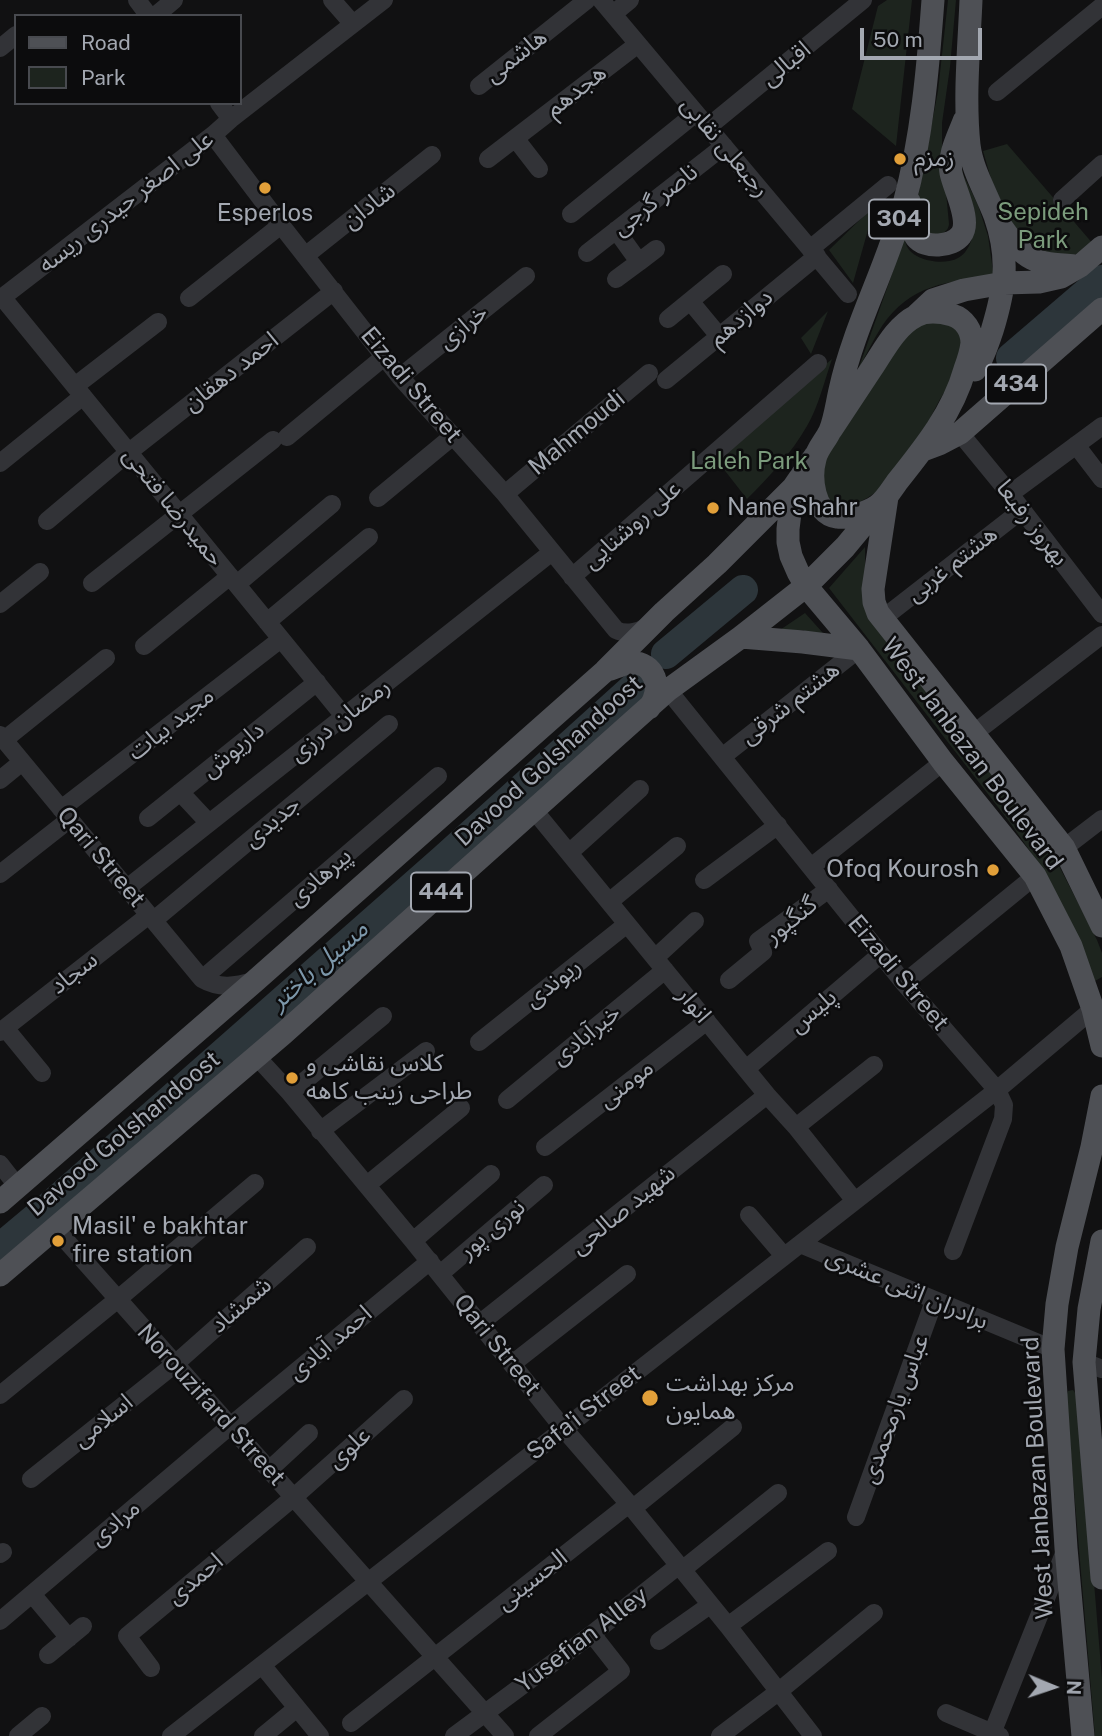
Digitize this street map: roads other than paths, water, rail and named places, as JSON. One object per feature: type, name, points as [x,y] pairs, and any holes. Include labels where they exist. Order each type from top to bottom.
[{"type":"main road","name":"304","points":[[831,430],[845,367],[903,207],[914,163],[929,62],[933,0]]},
{"type":"main road","points":[[961,384],[980,363],[997,316],[1004,283],[1004,251],[995,216],[970,149],[967,115],[971,0]]},
{"type":"main road","points":[[914,163],[908,218],[916,238],[927,244],[952,241],[962,235],[965,222],[951,174],[951,162],[967,115]]},
{"type":"main road","points":[[995,216],[1025,256],[1043,264],[1080,266]]},
{"type":"main road","name":"Davood Golshandoost","points":[[0,1202],[255,981],[605,671],[717,564],[793,488],[890,341],[933,300],[964,290],[1061,277],[1080,266],[1102,247]]},
{"type":"main road","name":"434","points":[[923,450],[960,433],[1102,309]]},
{"type":"main road","points":[[916,316],[926,312],[941,313],[960,318],[966,324],[972,341],[961,384]]},
{"type":"main road","name":"Davood Golshandoost","points":[[0,1275],[256,1056],[668,690],[806,586],[845,547],[923,450],[961,384]]},
{"type":"main road","points":[[815,456],[813,476],[816,496],[826,513],[834,517],[861,513],[883,500]]},
{"type":"main road","name":"West Janbazan Boulevard","points":[[793,488],[788,542],[791,556],[806,586],[859,649],[943,762],[1035,876],[1098,1004],[1102,1046]]},
{"type":"main road","name":"West Janbazan Boulevard","points":[[883,500],[873,589],[874,602],[882,619],[1064,848],[1102,926]]},
{"type":"main road","points":[[741,637],[859,649]]},
{"type":"main road","points":[[605,671],[630,663],[652,673],[658,689],[649,708]]},
{"type":"main road","name":"West Janbazan Boulevard","points":[[1083,1736],[1052,1349],[1056,1304],[1067,1247],[1102,1096]]},
{"type":"main road","points":[[1102,1241],[1089,1309],[1102,1578]]},
{"type":"main road","points":[[1052,1349],[1093,1365]]},
{"type":"street","points":[[145,12],[174,0]]},
{"type":"street","points":[[332,0],[352,24]]},
{"type":"street","name":"علی اصغر حیدری ریسه","points":[[1,298],[384,0]]},
{"type":"street","name":"هاشمی","points":[[479,86],[587,0]]},
{"type":"street","points":[[607,7],[630,0]]},
{"type":"street","name":"اقبالی","points":[[708,127],[863,0]]},
{"type":"street","points":[[997,92],[1102,6]]},
{"type":"street","name":"رجبعلی نقابی","points":[[607,7],[849,293]]},
{"type":"street","points":[[0,48],[14,37]]},
{"type":"street","name":"هجدهم","points":[[488,159],[638,44]]},
{"type":"street","points":[[220,105],[231,119]]},
{"type":"street","points":[[571,214],[696,113]]},
{"type":"street","name":"Eizadi Street","points":[[213,135],[400,377],[505,494],[616,630],[626,633],[642,630],[664,612]]},
{"type":"street","points":[[515,138],[539,169]]},
{"type":"street","name":"ناصر گرجی","points":[[587,253],[724,146]]},
{"type":"street","name":"شادان","points":[[305,256],[432,155]]},
{"type":"street","points":[[1062,200],[1102,164]]},
{"type":"street","name":"دوازدهم","points":[[657,377],[719,336],[888,185]]},
{"type":"street","points":[[189,298],[281,225]]},
{"type":"street","points":[[616,230],[639,262]]},
{"type":"street","points":[[616,279],[656,249]]},
{"type":"street","points":[[668,319],[723,274]]},
{"type":"street","name":"خرازی","points":[[400,377],[526,276]]},
{"type":"street","name":"احمد دهقان","points":[[47,522],[129,452],[334,291]]},
{"type":"street","name":"حمیدرضا فتحی","points":[[1,298],[344,716]]},
{"type":"street","points":[[690,302],[719,336]]},
{"type":"street","points":[[0,463],[158,322]]},
{"type":"street","points":[[92,583],[384,356]]},
{"type":"street","name":"علی روشنایی","points":[[572,577],[818,363]]},
{"type":"street","name":"Mahmoudi","points":[[505,494],[657,377]]},
{"type":"street","points":[[1010,494],[1102,425]]},
{"type":"street","name":"بهروز رفیعا","points":[[960,433],[1102,614]]},
{"type":"street","points":[[378,498],[453,436]]},
{"type":"street","points":[[1076,445],[1102,479]]},
{"type":"street","points":[[144,646],[332,504]]},
{"type":"street","name":"هشتم غربی","points":[[882,619],[1022,510]]},
{"type":"street","points":[[267,622],[369,537]]},
{"type":"street","name":"رمضان درزی","points":[[127,888],[552,552]]},
{"type":"street","points":[[0,604],[40,572]]},
{"type":"street","points":[[973,734],[1102,635]]},
{"type":"street","name":"مجید بیات","points":[[0,874],[65,814],[281,639]]},
{"type":"street","name":"هشتم شرقی","points":[[722,757],[859,649]]},
{"type":"street","points":[[2,737],[106,658]]},
{"type":"street","name":"داریوش","points":[[148,818],[317,682]]},
{"type":"street","name":"Eizadi Street","points":[[668,690],[904,983],[997,1090]]},
{"type":"street","name":"جدیدی","points":[[151,918],[390,724]]},
{"type":"street","name":"Qari Street","points":[[2,737],[202,979]]},
{"type":"street","points":[[0,780],[22,762]]},
{"type":"street","points":[[811,867],[943,762]]},
{"type":"street","name":"پیرهادی","points":[[202,979],[438,776]]},
{"type":"street","points":[[569,853],[640,789]]},
{"type":"street","points":[[180,792],[209,823]]},
{"type":"street","name":"انوار","points":[[533,810],[855,1201]]},
{"type":"street","points":[[1064,848],[1102,819]]},
{"type":"street","points":[[704,880],[778,825]]},
{"type":"street","points":[[609,902],[677,846]]},
{"type":"street","points":[[904,983],[1035,876]]},
{"type":"street","name":"گنگپور","points":[[729,980],[763,952],[758,941],[829,889]]},
{"type":"street","name":"سجاد","points":[[3,1030],[151,918]]},
{"type":"street","name":"خیرآبادی","points":[[507,1100],[660,964],[695,921]]},
{"type":"street","name":"ریوندی","points":[[479,1042],[627,924]]},
{"type":"street","name":"پلیس","points":[[746,1069],[881,954]]},
{"type":"street","points":[[202,979],[223,986],[255,981]]},
{"type":"street","name":"Safa'i Street","points":[[171,1736],[997,1090],[1098,1004]]},
{"type":"street","points":[[290,1093],[383,1016]]},
{"type":"street","name":"مومنی","points":[[545,1147],[707,1021]]},
{"type":"street","points":[[3,1030],[42,1073]]},
{"type":"street","points":[[320,1131],[426,1051]]},
{"type":"street","name":"Qari Street","points":[[256,1056],[435,1267],[564,1429],[728,1626],[813,1736]]},
{"type":"street","points":[[796,1127],[874,1065]]},
{"type":"street","points":[[953,1251],[1003,1119],[1004,1105],[997,1090]]},
{"type":"street","name":"شهید صالحی","points":[[479,1324],[767,1095]]},
{"type":"street","points":[[367,1185],[461,1108]]},
{"type":"street","points":[[0,1164],[18,1186]]},
{"type":"street","points":[[413,1241],[491,1174]]},
{"type":"street","points":[[0,1395],[255,1183]]},
{"type":"street","name":"نوری پور","points":[[435,1267],[544,1185]]},
{"type":"street","points":[[749,1215],[785,1256]]},
{"type":"street","name":"Norouzifard Street","points":[[54,1227],[506,1736]]},
{"type":"street","name":"برادران اثنی عشری","points":[[800,1244],[1052,1349]]},
{"type":"street","name":"شمشاد","points":[[175,1364],[307,1247]]},
{"type":"street","name":"احمد آبادی","points":[[230,1426],[435,1267]]},
{"type":"street","points":[[512,1364],[627,1274]]},
{"type":"street","name":"عباس یارمحمدی","points":[[856,1517],[934,1301]]},
{"type":"street","name":"اسلامی","points":[[31,1479],[175,1364]]},
{"type":"street","name":"علوی","points":[[294,1497],[404,1399]]},
{"type":"street","name":"مرادی","points":[[4,1610],[32,1594],[230,1426]]},
{"type":"street","name":"الحسینی","points":[[351,1723],[733,1427]]},
{"type":"street","points":[[269,1470],[309,1433]]},
{"type":"street","name":"Yusefian Alley","points":[[454,1736],[778,1493]]},
{"type":"street","name":"احمدی","points":[[151,1668],[127,1636],[294,1497]]},
{"type":"street","points":[[946,1713],[995,1735],[1066,1548]]},
{"type":"street","points":[[728,1626],[828,1550]]},
{"type":"street","points":[[32,1594],[69,1638]]},
{"type":"street","points":[[659,1641],[710,1605]]},
{"type":"street","points":[[720,1736],[778,1692],[874,1612]]},
{"type":"street","points":[[48,1655],[83,1626]]},
{"type":"street","points":[[538,1736],[621,1671],[592,1634]]},
{"type":"street","points":[[262,1665],[320,1736]]},
{"type":"street","points":[[263,1736],[297,1708]]},
{"type":"street","points":[[18,1736],[42,1716]]},
{"type":"waterway","name":"مسیل باختر","points":[[1011,358],[1102,280]]},
{"type":"waterway","name":"مسیل باختر","points":[[666,654],[743,590]]},
{"type":"waterway","name":"مسیل باختر","points":[[0,1248],[444,859],[639,683]]},
{"type":"place","name":"زمزم","points":[[900,159]]},
{"type":"place","name":"Esperlos","points":[[265,188]]},
{"type":"place","name":"Nane Shahr","points":[[713,508]]},
{"type":"place","name":"Ofoq Kourosh","points":[[993,870]]},
{"type":"place","name":"کلاس نقاشی و طراحی زینب کاهه","points":[[292,1078]]},
{"type":"place","name":"Masil' e bakhtar fire station","points":[[58,1241]]},
{"type":"place","name":"مرکز بهداشت همایون","points":[[650,1398]]},
{"type":"park label","name":"Sepideh Park","points":[[1043,227]]},
{"type":"park label","name":"Laleh Park","points":[[749,462]]}]
